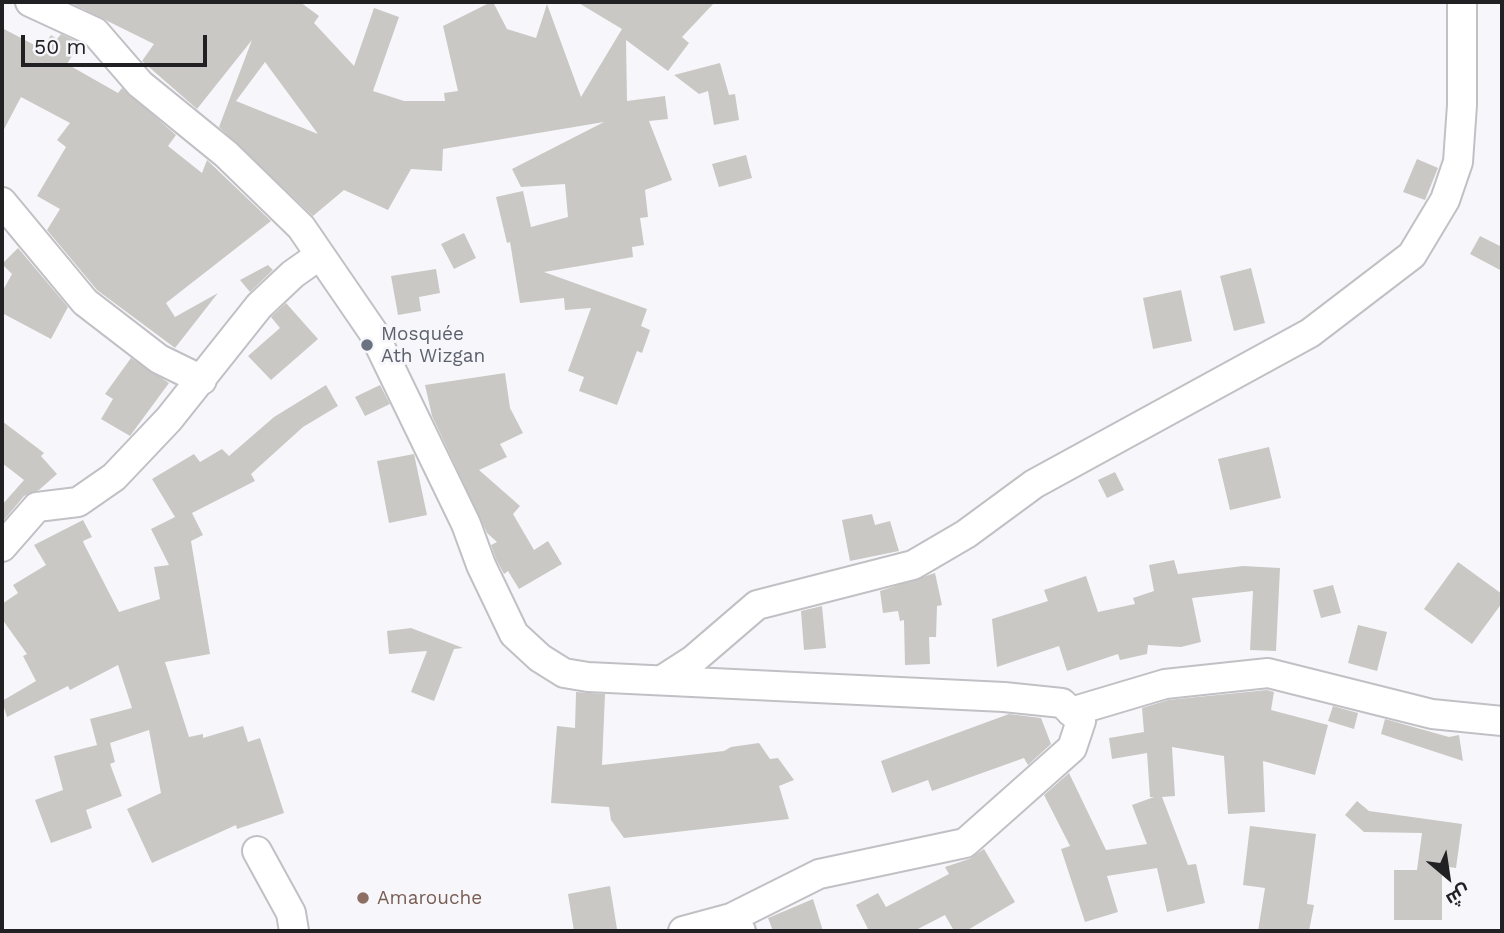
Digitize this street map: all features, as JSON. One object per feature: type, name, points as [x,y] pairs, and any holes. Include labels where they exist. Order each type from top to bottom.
[{"type":"street","points":[[30,2],[95,32],[140,84],[226,154],[301,227],[373,332],[466,524],[481,565],[514,634],[540,658],[564,673],[1004,696],[1062,703],[1081,721],[1072,748],[965,843],[819,874],[736,924],[683,931]]},
{"type":"street","points":[[662,680],[693,660],[757,605],[914,565],[966,534],[1034,484],[1310,333],[1412,255],[1446,200],[1458,162],[1462,105],[1462,2]]},
{"type":"street","points":[[2,202],[85,302],[159,359],[202,380]]},
{"type":"street","points":[[2,547],[37,508],[78,502],[114,477],[202,380],[259,306],[293,274],[320,255]]},
{"type":"street","points":[[1071,712],[1165,684],[1268,673],[1432,713],[1502,721]]},
{"type":"street","points":[[257,851],[291,913],[294,931]]},
{"type":"building","points":[[69,2],[300,2],[319,16],[314,23],[354,66],[374,8],[399,17],[373,91],[404,101],[445,101],[444,93],[458,91],[443,26],[491,2],[507,29],[536,38],[547,4],[581,97],[622,29],[577,2],[715,2],[682,37],[689,43],[668,71],[626,40],[627,101],[665,96],[668,119],[649,121],[672,180],[645,190],[648,217],[640,218],[644,245],[632,247],[633,257],[544,272],[647,309],[641,326],[650,330],[642,353],[637,351],[617,405],[579,391],[584,377],[568,371],[591,308],[565,310],[564,298],[520,303],[510,242],[507,243],[496,197],[523,191],[531,227],[568,217],[565,184],[521,187],[512,169],[604,122],[443,149],[442,171],[411,169],[388,210],[344,190],[313,216],[219,127],[252,40],[197,109],[142,61],[154,44]],"holes":[[[265,62],[318,134],[236,101]]]},
{"type":"building","points":[[2,28],[42,49],[51,35],[57,39],[61,34],[80,43],[67,64],[118,93],[122,88],[176,135],[168,146],[202,173],[207,160],[271,221],[166,303],[175,317],[218,293],[175,348],[97,290],[47,230],[60,209],[37,196],[66,147],[57,140],[70,123],[21,97],[2,133]]},
{"type":"building","points":[[720,63],[729,95],[735,94],[739,120],[714,125],[708,91],[699,94],[674,75]]},
{"type":"building","points":[[746,155],[752,178],[719,187],[712,164]]},
{"type":"building","points":[[1417,159],[1438,168],[1425,200],[1403,192]]},
{"type":"building","points":[[464,233],[476,258],[454,269],[441,244]]},
{"type":"building","points":[[1480,236],[1502,247],[1502,271],[1470,254]]},
{"type":"building","points":[[18,248],[68,307],[51,339],[2,313],[2,292],[12,274],[2,264]]},
{"type":"building","points":[[268,265],[273,270],[250,292],[240,280]]},
{"type":"building","points":[[1251,268],[1265,323],[1234,331],[1220,276]]},
{"type":"building","points":[[436,269],[440,293],[419,297],[421,311],[398,315],[391,276]]},
{"type":"building","points":[[1181,290],[1192,341],[1153,349],[1143,298]]},
{"type":"building","points":[[286,303],[318,339],[271,380],[248,356],[280,328],[271,317]]},
{"type":"building","points":[[131,358],[169,383],[130,436],[101,419],[113,399],[105,394]]},
{"type":"building","points":[[505,373],[510,408],[523,433],[500,444],[507,457],[479,470],[520,506],[513,514],[534,550],[548,541],[562,564],[519,589],[508,571],[504,574],[496,559],[491,545],[497,542],[487,533],[432,416],[425,385]]},
{"type":"building","points":[[326,385],[338,406],[303,427],[251,474],[255,481],[192,513],[203,535],[191,541],[210,654],[165,662],[189,737],[203,734],[203,738],[243,726],[248,742],[260,738],[284,813],[237,829],[236,825],[152,863],[127,809],[161,793],[149,730],[110,743],[115,762],[110,764],[122,796],[86,810],[92,828],[51,843],[35,800],[63,790],[54,756],[97,745],[90,719],[132,708],[118,665],[70,690],[68,686],[7,717],[2,701],[36,681],[23,656],[27,654],[2,619],[2,604],[18,593],[13,585],[46,565],[34,545],[83,520],[92,537],[83,541],[84,544],[119,612],[160,599],[154,567],[169,565],[151,529],[175,517],[152,479],[194,454],[200,462],[222,449],[229,456],[274,417]]},
{"type":"building","points":[[380,385],[390,404],[365,416],[355,397]]},
{"type":"building","points":[[2,421],[44,453],[41,456],[57,474],[39,490],[24,496],[4,520],[2,505],[24,480],[2,463]]},
{"type":"building","points":[[1269,447],[1281,498],[1230,510],[1218,459]]},
{"type":"building","points":[[414,454],[427,515],[389,523],[377,461]]},
{"type":"building","points":[[1115,472],[1124,490],[1107,498],[1098,480]]},
{"type":"building","points":[[872,514],[875,525],[890,521],[899,551],[850,561],[842,520]]},
{"type":"building","points":[[1174,560],[1178,574],[1243,566],[1280,568],[1276,651],[1250,650],[1253,591],[1192,598],[1201,642],[1181,647],[1148,645],[1147,654],[1120,660],[1118,654],[1067,671],[1059,646],[997,667],[992,619],[1048,601],[1044,590],[1086,576],[1098,612],[1135,604],[1133,598],[1154,591],[1149,565]]},
{"type":"building","points":[[1458,562],[1502,594],[1502,603],[1472,644],[1424,609]]},
{"type":"building","points":[[935,573],[942,605],[937,606],[936,637],[929,637],[930,664],[905,665],[904,620],[900,621],[898,611],[883,613],[880,591]]},
{"type":"building","points":[[1333,585],[1341,613],[1321,618],[1313,590]]},
{"type":"building","points":[[822,606],[826,648],[804,650],[801,611]]},
{"type":"building","points":[[1358,625],[1387,632],[1377,671],[1348,663]]},
{"type":"building","points":[[411,628],[463,648],[454,649],[434,701],[411,692],[427,651],[389,654],[387,631]]},
{"type":"building","points":[[1267,690],[1274,692],[1271,710],[1328,725],[1315,775],[1263,761],[1265,812],[1228,814],[1224,756],[1172,747],[1175,796],[1162,797],[1188,865],[1196,864],[1205,903],[1167,912],[1157,868],[1107,876],[1118,912],[1085,922],[1061,849],[1070,846],[1044,795],[1069,773],[1106,850],[1147,844],[1132,805],[1154,797],[1150,797],[1147,753],[1112,759],[1109,738],[1144,732],[1142,708],[1168,700]]},
{"type":"building","points":[[576,692],[605,694],[602,765],[724,751],[731,747],[759,743],[770,759],[778,758],[794,780],[779,786],[789,819],[624,838],[611,820],[609,807],[551,803],[557,726],[575,728]]},
{"type":"building","points":[[1333,706],[1358,713],[1354,729],[1328,721]]},
{"type":"building","points":[[1009,714],[1041,718],[1051,744],[1028,765],[1024,758],[932,791],[928,780],[892,793],[881,761]]},
{"type":"building","points":[[1385,719],[1449,737],[1459,735],[1463,761],[1381,734]]},
{"type":"building","points":[[1357,801],[1369,811],[1462,824],[1456,868],[1442,866],[1442,920],[1394,920],[1394,870],[1417,870],[1422,833],[1364,832],[1345,815]]},
{"type":"building","points":[[1250,826],[1316,834],[1307,904],[1314,905],[1309,931],[1258,931],[1265,888],[1243,885]]},
{"type":"building","points":[[984,849],[1015,902],[966,931],[954,931],[945,915],[914,931],[869,931],[856,905],[878,893],[886,907],[949,874],[945,867],[969,859]]},
{"type":"building","points":[[610,886],[617,929],[574,931],[568,894]]},
{"type":"building","points":[[813,899],[823,931],[773,931],[768,918]]},
{"type":"place","name":"Mosquée Ath Wizgan","points":[[367,345]]},
{"type":"place","name":"Amarouche","points":[[363,898]]}]
